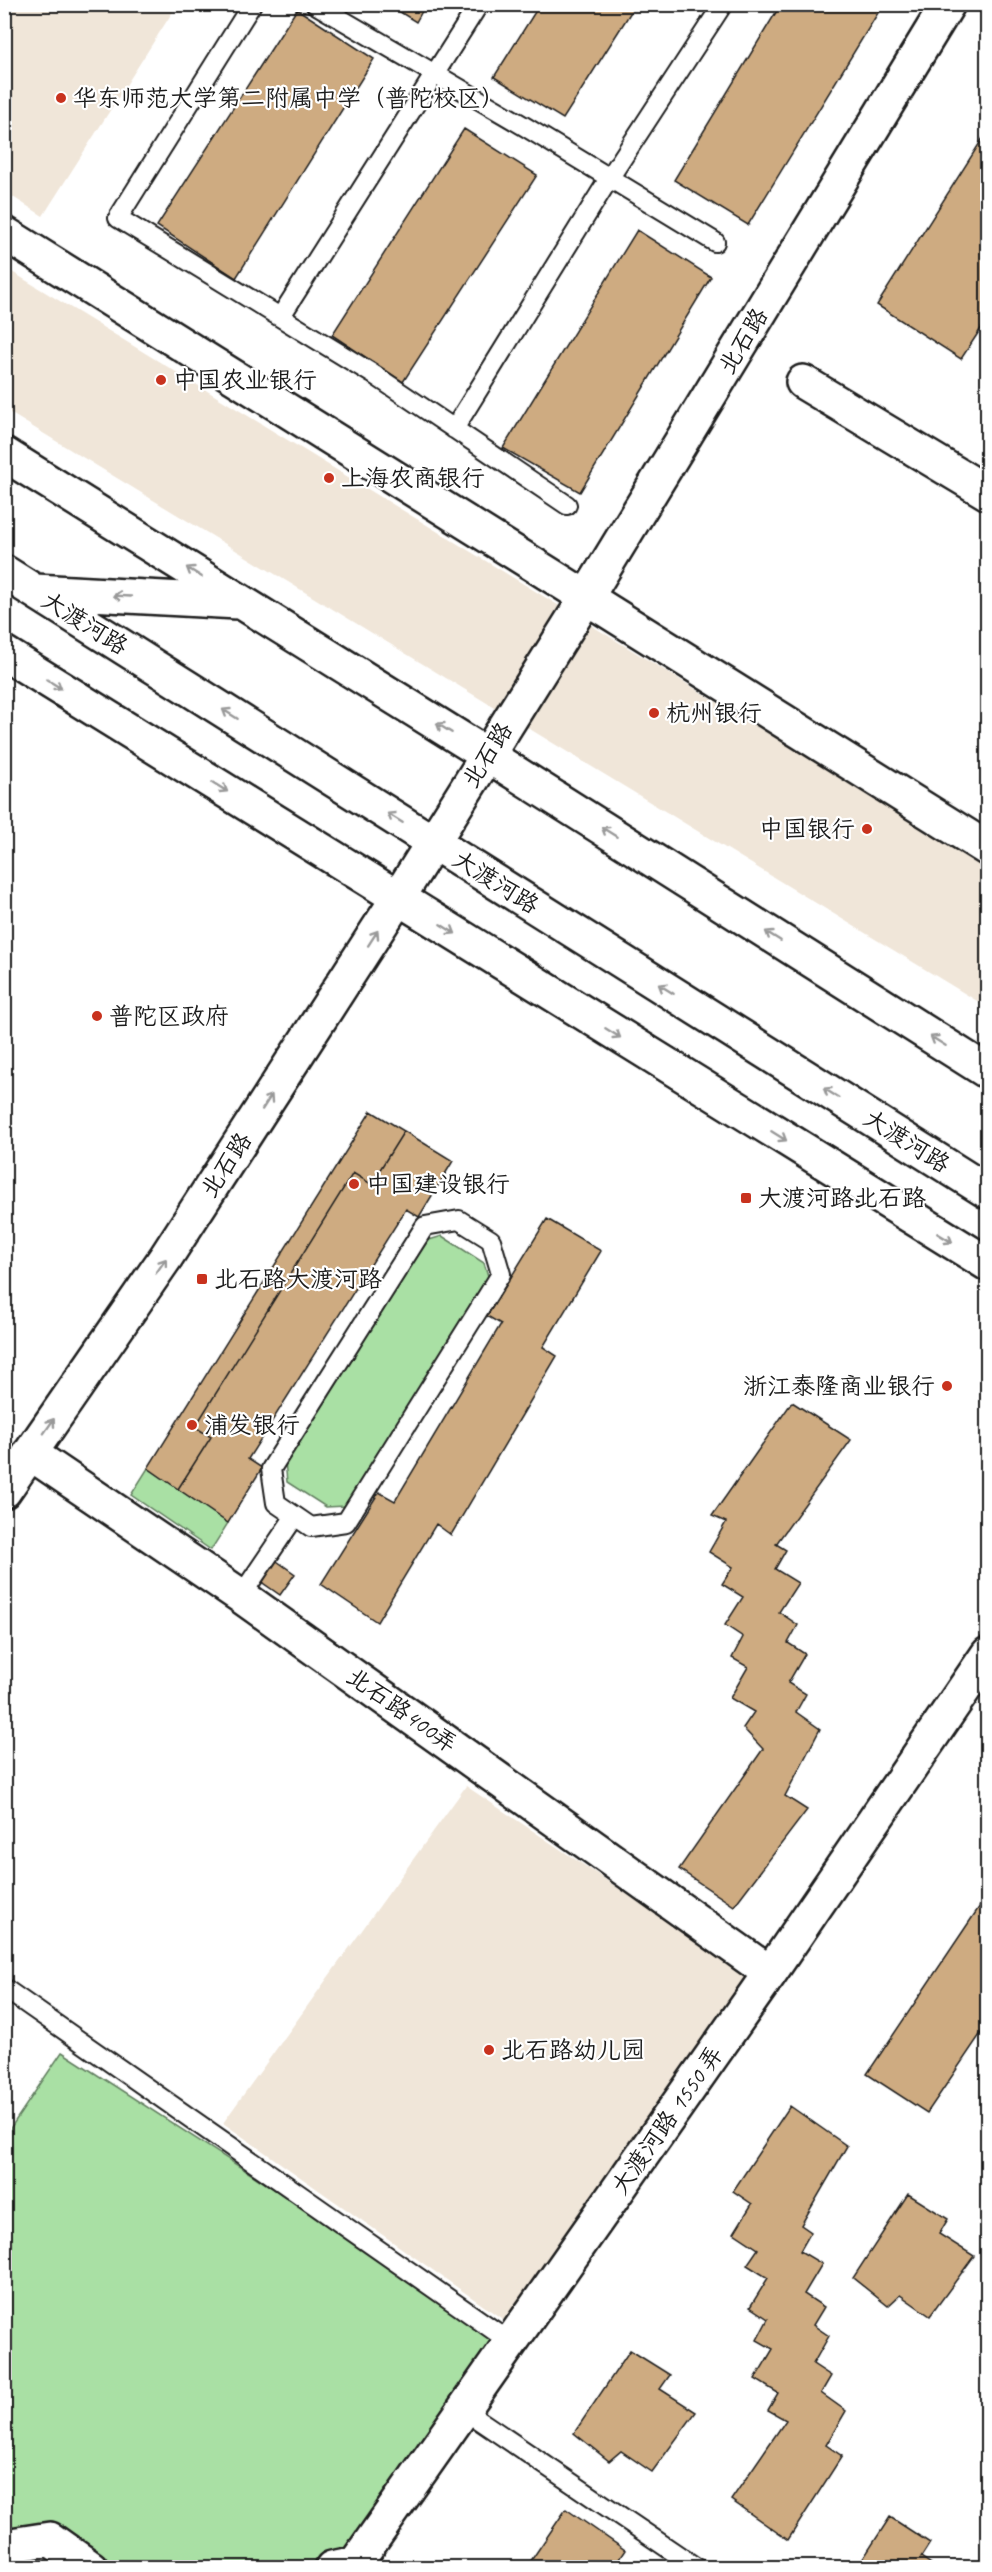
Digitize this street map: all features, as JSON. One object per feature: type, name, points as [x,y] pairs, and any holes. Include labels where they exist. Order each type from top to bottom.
[{"type":"street","name":"北石路","points":[[4,1491],[166,1257],[398,898],[586,598],[948,4]]},
{"type":"street","points":[[4,233],[987,849]]},
{"type":"street","points":[[804,382],[987,494]]},
{"type":"street","points":[[4,454],[487,755],[987,1072]]},
{"type":"street","name":"大渡河路","points":[[4,573],[987,1191]]},
{"type":"street","points":[[34,591],[243,603]]},
{"type":"street","points":[[4,652],[987,1264]]},
{"type":"street","name":"北石路400弄","points":[[30,1454],[241,1596],[770,1972]]},
{"type":"street","name":"大渡河路 1550 弄","points":[[332,2568],[356,2563],[770,1972],[987,1654]]},
{"type":"street","points":[[4,2546],[50,2539],[91,2568]]},
{"type":"lane","points":[[252,4],[118,218],[374,374],[567,505]]},
{"type":"lane","points":[[315,4],[610,177],[715,242]]},
{"type":"lane","points":[[281,316],[479,4]]},
{"type":"lane","points":[[454,429],[610,177],[723,4]]},
{"type":"lane","points":[[459,1220],[491,1240],[501,1274],[346,1522],[311,1527],[295,1516],[276,1503],[271,1469],[425,1226],[459,1220]]},
{"type":"lane","points":[[241,1596],[295,1516]]},
{"type":"lane","points":[[4,1988],[512,2343]]},
{"type":"lane","points":[[464,2410],[697,2568]]},
{"type":"shaded area","name":"华东师范大学第二附属中学（普陀校区）","points":[[4,5],[177,5],[43,216],[5,192]]},
{"type":"shaded area","points":[[4,267],[987,867],[987,1007],[5,410]]},
{"type":"shaded area","name":"北石路幼儿园","points":[[466,1786],[752,1978],[511,2325],[223,2123]]},
{"type":"green space","points":[[442,1236],[484,1263],[489,1279],[346,1506],[326,1507],[287,1482],[285,1461],[426,1241]]},
{"type":"green space","points":[[148,1468],[228,1523],[211,1550],[131,1495]]},
{"type":"green space","points":[[62,2052],[512,2343],[332,2568],[91,2568],[50,2539],[5,2546],[5,2136]]},
{"type":"building","points":[[387,4],[426,4],[416,22]]},
{"type":"building","points":[[540,4],[636,4],[563,119],[494,77]]},
{"type":"building","points":[[781,4],[875,4],[881,8],[748,225],[674,180]]},
{"type":"building","points":[[297,9],[374,59],[236,278],[157,226]]},
{"type":"building","points":[[464,129],[537,175],[403,382],[332,335]]},
{"type":"building","points":[[988,130],[988,318],[961,359],[877,305]]},
{"type":"building","points":[[637,230],[711,277],[580,492],[503,448]]},
{"type":"building","points":[[371,1111],[404,1131],[371,1184],[353,1173],[195,1427],[211,1437],[178,1489],[148,1468]]},
{"type":"building","points":[[404,1131],[453,1161],[419,1217],[406,1209],[248,1459],[262,1468],[228,1523],[178,1489],[211,1437],[195,1427],[353,1173],[371,1184]]},
{"type":"building","points":[[547,1219],[601,1251],[543,1347],[557,1356],[451,1535],[436,1524],[377,1622],[321,1584],[379,1492],[395,1501],[501,1324],[487,1316]]},
{"type":"building","points":[[792,1402],[851,1440],[776,1544],[786,1550],[775,1569],[798,1583],[779,1612],[798,1625],[788,1643],[805,1654],[788,1683],[806,1694],[796,1712],[820,1729],[785,1796],[807,1810],[734,1906],[679,1869],[763,1749],[743,1728],[754,1712],[730,1698],[748,1667],[732,1658],[743,1637],[725,1625],[743,1597],[722,1584],[733,1567],[709,1552],[726,1522],[712,1516]]},
{"type":"building","points":[[274,1559],[295,1574],[280,1595],[260,1581]]},
{"type":"building","points":[[988,1894],[988,2023],[927,2113],[867,2074]]},
{"type":"building","points":[[790,2106],[847,2146],[801,2225],[811,2232],[800,2251],[822,2264],[804,2294],[824,2307],[813,2325],[829,2336],[813,2364],[831,2376],[821,2393],[846,2411],[826,2445],[842,2456],[788,2540],[731,2500],[786,2420],[768,2410],[778,2393],[755,2379],[773,2349],[757,2340],[768,2319],[750,2307],[768,2278],[747,2265],[758,2249],[734,2233],[752,2204],[733,2191]]},
{"type":"building","points":[[908,2194],[948,2219],[939,2234],[974,2256],[930,2316],[900,2295],[888,2306],[853,2278]]},
{"type":"building","points":[[630,2350],[670,2375],[660,2389],[696,2412],[652,2472],[621,2451],[609,2461],[574,2433]]},
{"type":"building","points":[[566,2509],[625,2550],[613,2568],[526,2568]]},
{"type":"building","points":[[890,2517],[930,2543],[921,2557],[937,2568],[857,2568]]},
{"type":"place","name":"华东师范大学第二附属中学（普陀校区）","points":[[61,98]]},
{"type":"place","name":"中国农业银行","points":[[161,380]]},
{"type":"place","name":"上海农商银行","points":[[329,478]]},
{"type":"place","name":"杭州银行","points":[[654,713]]},
{"type":"place","name":"中国银行","points":[[867,829]]},
{"type":"place","name":"普陀区政府","points":[[97,1016]]},
{"type":"place","name":"中国建设银行","points":[[354,1184]]},
{"type":"place","name":"大渡河路北石路","points":[[746,1198]]},
{"type":"place","name":"北石路大渡河路","points":[[202,1279]]},
{"type":"place","name":"浙江泰隆商业银行","points":[[947,1386]]},
{"type":"place","name":"浦发银行","points":[[192,1425]]},
{"type":"place","name":"北石路幼儿园","points":[[489,2050]]}]
